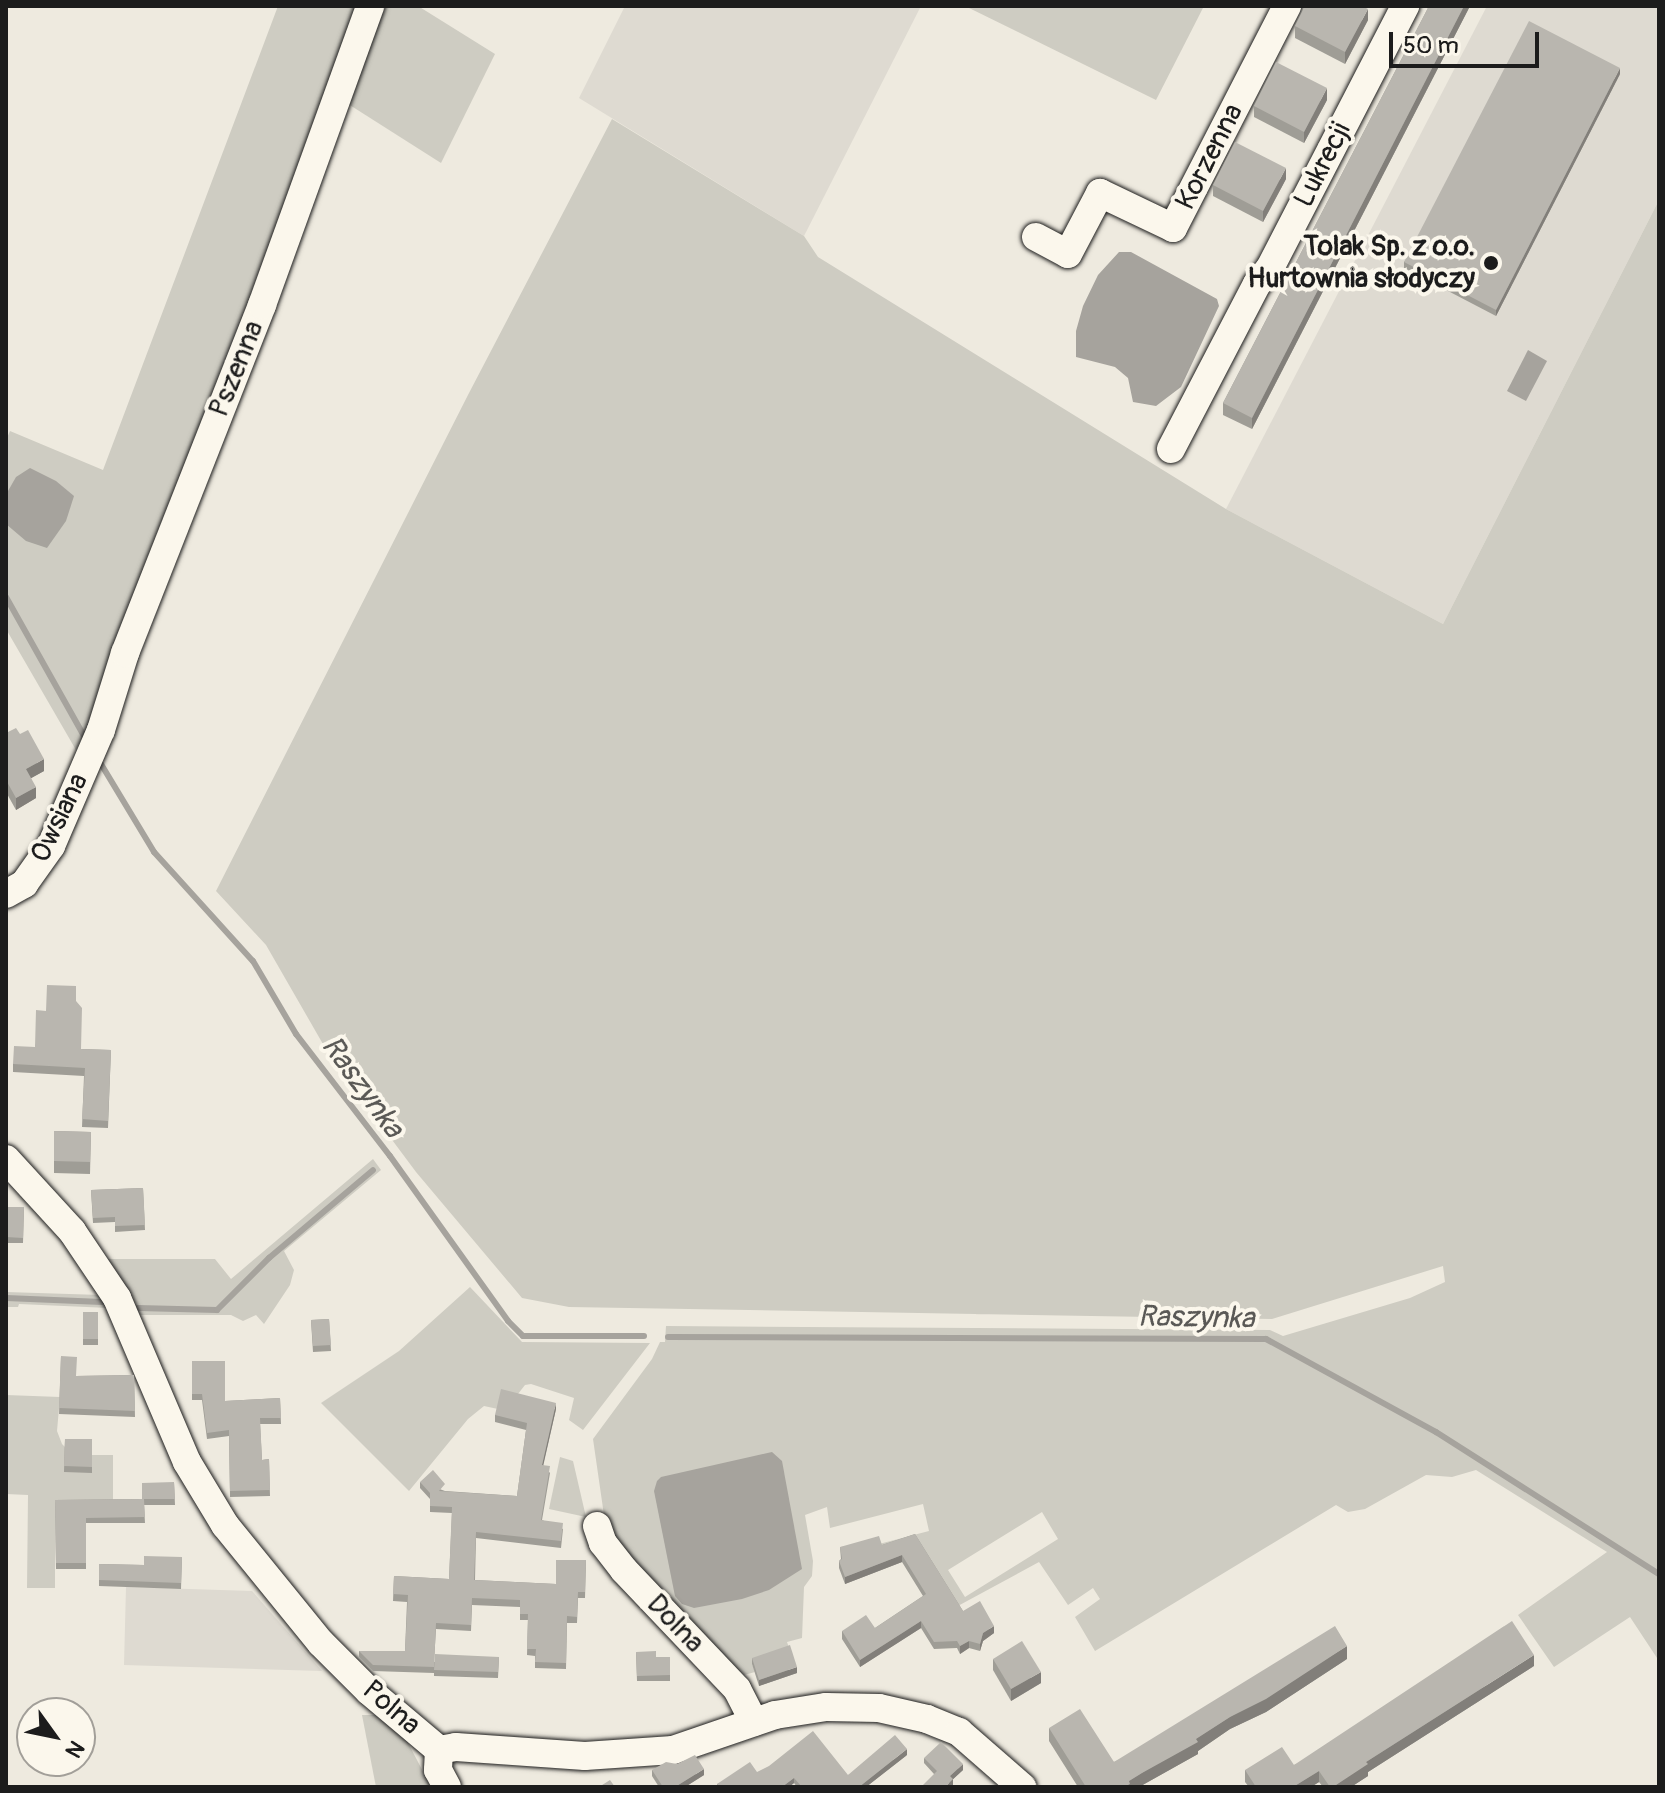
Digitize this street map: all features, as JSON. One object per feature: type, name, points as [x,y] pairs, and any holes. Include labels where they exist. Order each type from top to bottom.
[{"type":"street","name":"Pszenna","points":[[101,730],[125,653],[262,305],[370,6]]},
{"type":"street","name":"Korzenna","points":[[1036,237],[1068,254],[1100,193],[1173,228],[1287,6]]},
{"type":"street","name":"Lukrecji","points":[[1171,449],[1257,284],[1270,268],[1405,6]]},
{"type":"street","name":"Owsiana","points":[[6,894],[24,884],[51,846],[101,730]]},
{"type":"street","name":"Polna","points":[[6,1159],[72,1231],[117,1298],[187,1462],[225,1525],[326,1649],[439,1750],[456,1747],[585,1756],[673,1750],[775,1715],[826,1707],[879,1708],[917,1716],[959,1732],[1022,1787]]},
{"type":"street","name":"Dolna","points":[[597,1526],[603,1543],[624,1570],[737,1689],[754,1722]]},
{"type":"street","points":[[439,1750],[437,1763],[447,1787]]},
{"type":"shaded area","points":[[278,6],[358,6],[98,705],[76,750],[6,629],[6,440],[10,431],[103,470]]},
{"type":"shaded area","points":[[383,6],[418,6],[495,54],[441,163],[345,102]]},
{"type":"shaded area","points":[[625,6],[921,6],[804,236],[579,98]]},
{"type":"shaded area","points":[[965,6],[1204,6],[1156,100]]},
{"type":"shaded area","name":"Tolak Sp. z o.o. Hurtownia słodyczy","points":[[1487,6],[1659,6],[1659,200],[1443,624],[1226,509]]},
{"type":"shaded area","points":[[612,119],[804,236],[818,257],[1226,509],[1443,624],[1659,200],[1659,1661],[1630,1617],[1554,1667],[1518,1615],[1607,1552],[1476,1470],[1452,1477],[1426,1475],[1365,1509],[1348,1512],[1336,1505],[1095,1651],[1075,1617],[1100,1599],[1093,1588],[1068,1605],[1039,1562],[956,1607],[915,1541],[882,1552],[879,1544],[929,1531],[923,1504],[830,1528],[827,1507],[805,1515],[813,1561],[812,1576],[804,1587],[802,1638],[787,1642],[790,1651],[752,1664],[755,1672],[744,1675],[693,1630],[607,1536],[593,1439],[652,1359],[660,1342],[665,1342],[666,1326],[1270,1330],[1283,1336],[1410,1298],[1445,1282],[1443,1266],[1272,1319],[569,1307],[522,1298],[416,1172],[331,1058],[266,945],[216,891]],"holes":[[[1042,1512],[1058,1539],[965,1597],[948,1570]]]},
{"type":"shaded area","points":[[1119,252],[1131,252],[1217,299],[1219,306],[1181,387],[1156,406],[1133,402],[1128,378],[1115,367],[1076,357],[1076,331],[1083,306],[1098,275]]},
{"type":"shaded area","points":[[1528,350],[1547,361],[1526,401],[1507,391]]},
{"type":"shaded area","points":[[30,468],[56,481],[74,496],[66,521],[47,548],[26,541],[6,524],[8,491],[16,477]]},
{"type":"shaded area","points":[[373,1159],[381,1170],[284,1251],[294,1270],[290,1285],[264,1324],[256,1315],[243,1321],[231,1315],[132,1315],[102,1259],[215,1259],[231,1279]]},
{"type":"shaded area","points":[[470,1287],[522,1342],[650,1343],[583,1430],[569,1420],[574,1398],[531,1384],[525,1385],[514,1399],[498,1409],[484,1406],[468,1419],[409,1491],[321,1403],[399,1351]]},
{"type":"shaded area","points":[[6,1292],[101,1295],[109,1308],[19,1304],[18,1307],[6,1307]]},
{"type":"shaded area","points":[[6,1395],[60,1397],[57,1431],[62,1444],[91,1473],[92,1455],[113,1455],[113,1505],[55,1506],[55,1588],[27,1588],[28,1495],[6,1494]]},
{"type":"shaded area","points":[[772,1452],[782,1461],[802,1569],[769,1590],[742,1599],[694,1608],[682,1604],[675,1596],[654,1491],[657,1481],[661,1477]]},
{"type":"shaded area","points":[[560,1457],[573,1461],[586,1517],[549,1509]]},
{"type":"shaded area","points":[[126,1587],[252,1591],[322,1671],[124,1665]]},
{"type":"shaded area","points":[[362,1715],[381,1715],[404,1735],[431,1787],[376,1787]]},
{"type":"building","points":[[1305,6],[1362,6],[1368,9],[1345,52],[1295,26]]},
{"type":"building","points":[[1429,6],[1464,6],[1252,418],[1223,403]]},
{"type":"building","points":[[1529,21],[1620,68],[1496,310],[1404,262]]},
{"type":"building","points":[[1276,62],[1327,88],[1304,132],[1254,106]]},
{"type":"building","points":[[1235,142],[1286,168],[1263,211],[1213,185]]},
{"type":"building","points":[[16,728],[20,734],[28,730],[44,759],[26,769],[36,787],[16,798],[6,780],[6,733]]},
{"type":"building","points":[[47,985],[76,986],[76,1001],[82,1008],[81,1049],[111,1050],[108,1121],[82,1119],[85,1068],[13,1064],[14,1046],[35,1047],[36,1010],[46,1011]]},
{"type":"building","points":[[54,1131],[91,1132],[90,1162],[54,1161]]},
{"type":"building","points":[[143,1188],[145,1225],[115,1226],[115,1217],[93,1218],[91,1190]]},
{"type":"building","points":[[6,1207],[24,1207],[23,1238],[6,1237]]},
{"type":"building","points":[[83,1312],[98,1312],[98,1339],[83,1339]]},
{"type":"building","points":[[329,1319],[331,1345],[313,1346],[311,1320]]},
{"type":"building","points":[[61,1356],[77,1357],[76,1376],[134,1375],[135,1411],[59,1408]]},
{"type":"building","points":[[192,1361],[225,1361],[225,1401],[280,1398],[281,1418],[260,1418],[262,1460],[269,1459],[270,1490],[230,1491],[229,1430],[207,1433],[202,1394],[192,1394]]},
{"type":"building","points":[[501,1389],[556,1403],[542,1465],[550,1466],[541,1520],[563,1523],[561,1541],[476,1532],[474,1580],[556,1584],[556,1560],[586,1560],[585,1592],[578,1592],[577,1617],[567,1616],[566,1663],[535,1662],[536,1649],[527,1649],[528,1614],[520,1614],[520,1600],[472,1598],[471,1625],[436,1623],[434,1667],[373,1665],[359,1651],[405,1651],[408,1595],[393,1594],[394,1576],[449,1579],[452,1507],[430,1506],[430,1493],[420,1482],[433,1470],[445,1484],[439,1491],[517,1496],[527,1423],[495,1415]]},
{"type":"building","points":[[65,1439],[92,1439],[92,1467],[64,1466]]},
{"type":"building","points":[[174,1482],[175,1499],[144,1499],[145,1517],[86,1518],[86,1563],[56,1563],[55,1500],[142,1499],[142,1483]]},
{"type":"building","points":[[915,1534],[963,1611],[980,1601],[994,1626],[983,1633],[980,1644],[969,1641],[960,1646],[957,1641],[934,1642],[921,1621],[860,1660],[842,1631],[866,1615],[875,1628],[926,1594],[902,1555],[845,1577],[839,1561],[842,1559],[840,1547],[879,1536],[882,1545]]},
{"type":"building","points":[[144,1556],[182,1557],[181,1583],[99,1580],[99,1564],[144,1565]]},
{"type":"building","points":[[1512,1621],[1534,1655],[1366,1762],[1368,1764],[1333,1787],[1319,1771],[1293,1787],[1256,1787],[1245,1770],[1282,1747],[1294,1765]]},
{"type":"building","points":[[1335,1626],[1347,1646],[1266,1699],[1230,1717],[1196,1739],[1198,1742],[1142,1773],[1124,1787],[1086,1787],[1049,1728],[1080,1709],[1114,1762]]},
{"type":"building","points":[[1022,1641],[1041,1672],[1011,1689],[993,1659]]},
{"type":"building","points":[[790,1645],[797,1667],[759,1680],[752,1658]]},
{"type":"building","points":[[656,1651],[656,1657],[670,1657],[670,1675],[637,1676],[636,1652]]},
{"type":"building","points":[[435,1654],[499,1657],[498,1672],[434,1670]]},
{"type":"building","points":[[813,1731],[848,1775],[895,1735],[907,1749],[859,1787],[802,1787],[794,1778],[782,1787],[719,1787],[717,1784],[750,1762],[757,1772],[769,1766]]},
{"type":"building","points":[[941,1742],[963,1764],[950,1776],[953,1779],[945,1787],[921,1787],[937,1771],[924,1758]]},
{"type":"building","points":[[695,1755],[704,1769],[675,1787],[663,1787],[652,1770],[666,1762],[677,1764]]},
{"type":"building","points":[[610,1780],[615,1787],[599,1787]]},
{"type":"waterway","name":"Raszynka","points":[[6,597],[85,738]]},
{"type":"waterway","name":"Raszynka","points":[[101,764],[154,852],[253,961],[296,1034],[390,1156],[508,1321],[523,1336],[644,1336]]},
{"type":"waterway","points":[[138,1308],[217,1310],[269,1258],[373,1170]]},
{"type":"waterway","points":[[6,1298],[102,1302]]},
{"type":"waterway","name":"Raszynka","points":[[668,1337],[1266,1339],[1436,1432],[1659,1574]]},
{"type":"place","name":"Tolak Sp. z o.o. Hurtownia słodyczy","points":[[1491,263]]}]
